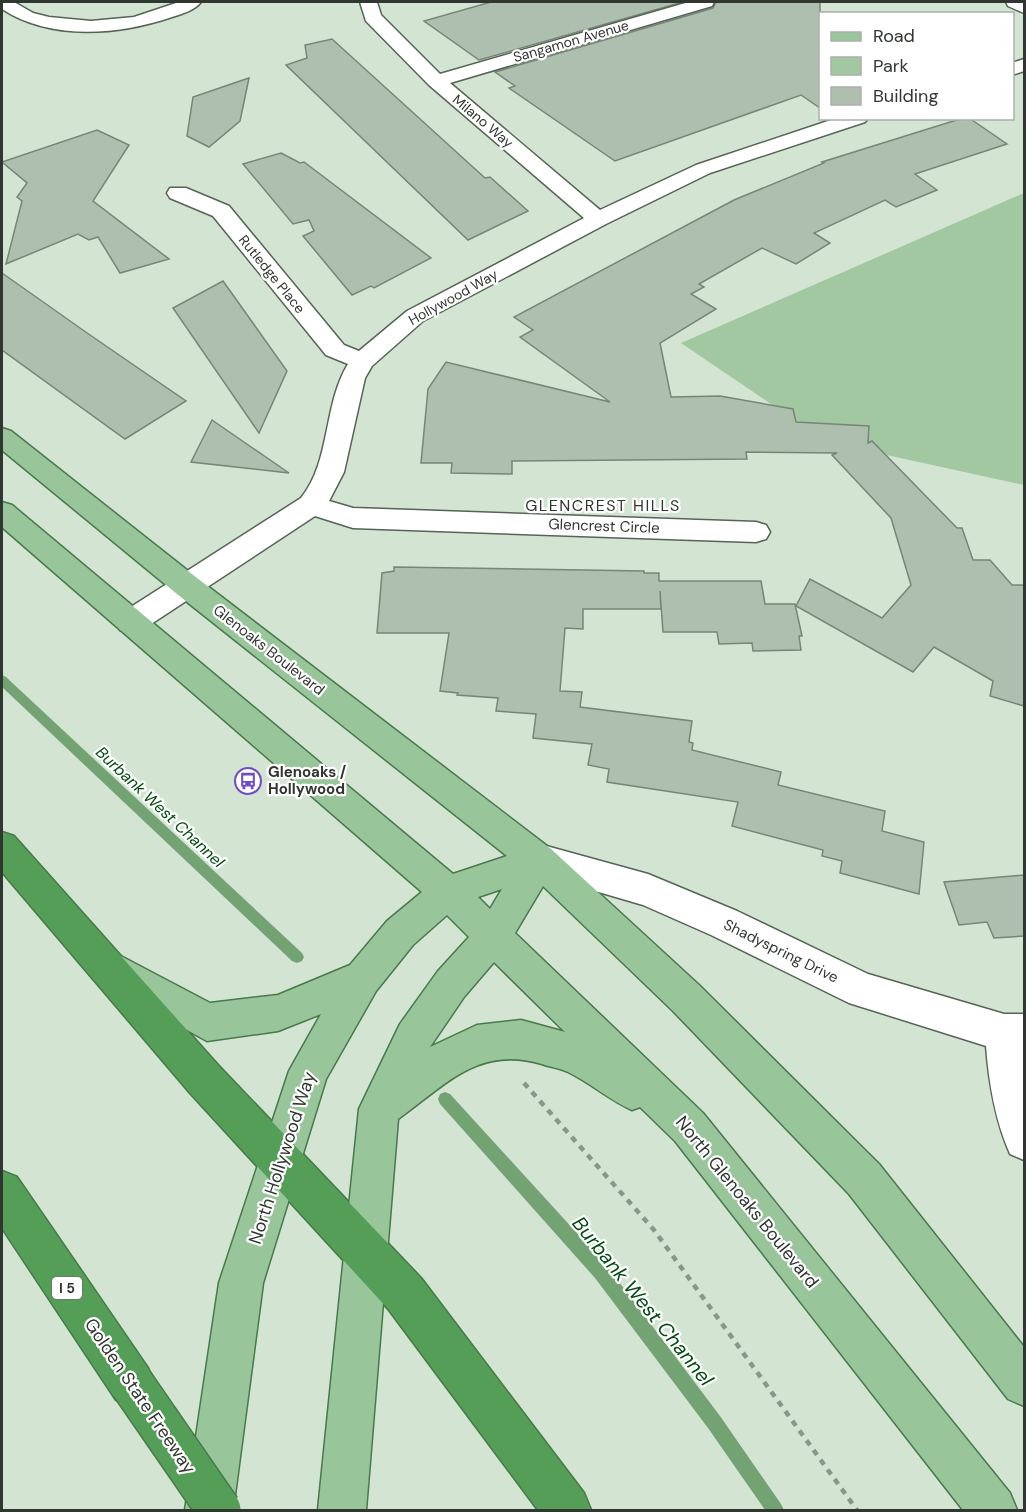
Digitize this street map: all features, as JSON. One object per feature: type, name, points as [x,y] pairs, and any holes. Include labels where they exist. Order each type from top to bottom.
[{"type":"highway","points":[[2,847],[110,968],[204,1079],[366,1251],[426,1320],[567,1510]]},
{"type":"highway","name":"Golden State Freeway","points":[[2,1192],[219,1510]]},
{"type":"main road","name":"Glenoaks Boulevard","points":[[2,437],[187,586],[539,860]]},
{"type":"main road","points":[[2,512],[448,892]]},
{"type":"main road","points":[[342,1510],[379,1109],[414,1037],[451,984],[494,935],[539,860],[686,998],[864,1179],[1024,1383]]},
{"type":"main road","name":"North Hollywood Way","points":[[208,1510],[241,1283],[309,1071],[363,978],[400,933],[448,892],[539,860]]},
{"type":"main road","name":"North Glenoaks Boulevard","points":[[448,892],[689,1127],[993,1510]]},
{"type":"main road","points":[[110,968],[207,1022],[278,1013],[363,978]]},
{"type":"main road","points":[[379,1109],[437,1064],[477,1044],[521,1039],[577,1055],[689,1127]]},
{"type":"street","points":[[2,2],[27,17],[63,26],[118,24],[172,13],[192,2]]},
{"type":"street","name":"Sangamon Avenue","points":[[436,81],[706,2]]},
{"type":"street","points":[[1014,2],[1024,8]]},
{"type":"street","name":"Milano Way","points":[[371,9],[436,81],[598,219]]},
{"type":"street","name":"Hollywood Way","points":[[131,622],[311,505],[322,491],[330,472],[346,395],[362,361],[415,316],[598,219],[703,169],[852,120]]},
{"type":"street","name":"Rutledge Place","points":[[178,193],[221,211],[335,350],[362,361]]},
{"type":"street","name":"Glencrest Circle","points":[[311,505],[353,518],[756,532]]},
{"type":"street","name":"Shadyspring Drive","points":[[539,860],[648,890],[724,923],[862,990],[1014,1033]]},
{"type":"street","points":[[1014,1033],[1007,1075],[1016,1117],[1024,1140]]},
{"type":"path","points":[[517,1074],[654,1230],[857,1510]]},
{"type":"green space","points":[[1024,193],[1024,485],[827,442],[681,343]]},
{"type":"building","points":[[491,2],[683,2],[479,60],[424,21]]},
{"type":"building","points":[[716,2],[820,2],[819,107],[801,95],[615,161],[509,88],[515,86],[495,72],[713,8]]},
{"type":"building","points":[[332,39],[485,178],[490,177],[528,211],[468,240],[286,65],[307,58],[305,45]]},
{"type":"building","points":[[249,78],[240,121],[209,147],[187,136],[193,97]]},
{"type":"building","points":[[957,120],[972,120],[1007,144],[915,174],[937,190],[896,207],[885,200],[814,233],[830,243],[796,264],[762,248],[699,284],[704,287],[691,294],[716,309],[660,343],[671,397],[720,396],[793,409],[796,422],[869,426],[868,443],[872,441],[957,528],[962,528],[973,560],[990,560],[1012,585],[1024,585],[1024,706],[990,696],[993,681],[934,647],[913,672],[796,606],[810,579],[882,618],[911,585],[891,518],[832,455],[837,453],[746,452],[747,459],[512,461],[512,474],[451,473],[452,463],[421,463],[428,389],[446,362],[610,402],[520,337],[533,330],[514,317],[734,200],[824,163],[822,162]]},
{"type":"building","points":[[97,130],[129,145],[93,201],[169,259],[120,273],[98,237],[89,240],[78,234],[6,264],[22,201],[17,197],[27,183],[2,162]]},
{"type":"building","points":[[281,153],[300,163],[304,162],[431,258],[374,288],[371,286],[352,295],[303,236],[314,231],[309,220],[293,224],[243,164]]},
{"type":"building","points":[[2,273],[186,401],[125,439],[2,350]]},
{"type":"building","points":[[223,281],[287,371],[259,433],[173,308]]},
{"type":"building","points":[[212,420],[289,473],[191,462]]},
{"type":"building","points":[[394,567],[644,571],[644,573],[659,573],[659,581],[761,581],[765,604],[795,604],[802,636],[799,636],[801,650],[753,651],[752,643],[719,644],[717,632],[663,632],[660,591],[661,609],[583,609],[583,629],[565,628],[560,691],[582,692],[580,707],[692,721],[689,742],[693,743],[692,750],[781,772],[778,785],[885,811],[882,831],[924,842],[919,894],[840,873],[842,861],[822,856],[823,850],[732,826],[738,802],[607,782],[609,769],[588,765],[592,744],[533,738],[536,714],[496,711],[498,698],[457,695],[458,693],[440,691],[449,633],[377,633],[382,573],[394,571]]},
{"type":"building","points":[[1024,875],[1024,936],[994,938],[987,922],[959,925],[944,882]]},
{"type":"waterway","name":"Burbank West Channel","points":[[2,680],[297,957]]},
{"type":"waterway","name":"Burbank West Channel","points":[[445,1099],[601,1272],[714,1422],[775,1510]]},
{"type":"place","name":"Glenoaks / Hollywood","points":[[248,781]]},
{"type":"district","name":"GLENCREST HILLS","points":[[603,505]]}]
